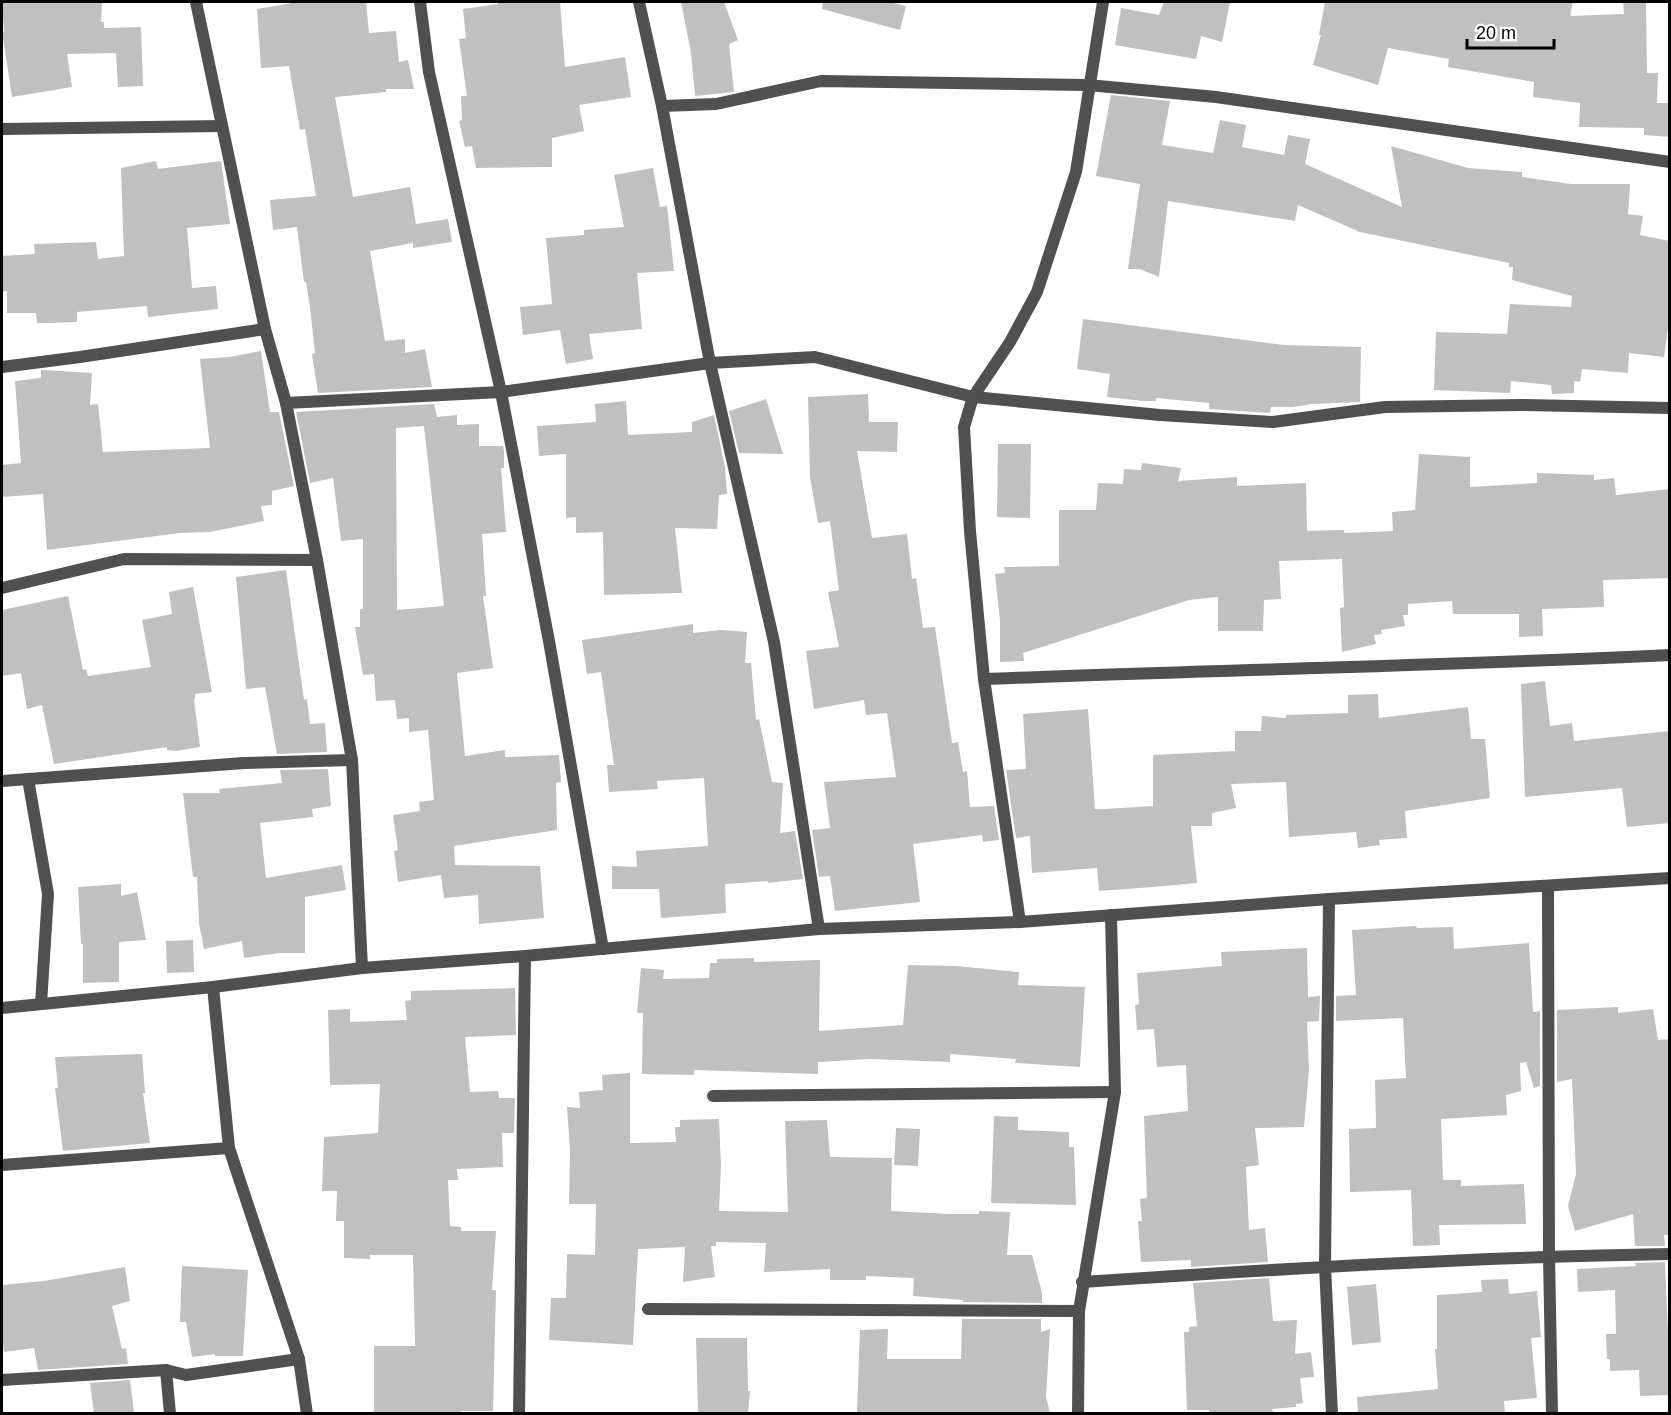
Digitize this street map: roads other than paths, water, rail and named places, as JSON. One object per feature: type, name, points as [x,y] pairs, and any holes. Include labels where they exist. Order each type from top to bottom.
[{"type":"street","points":[[196,2],[265,329],[286,403],[317,560],[352,760],[362,968]]},
{"type":"street","points":[[420,2],[429,72],[501,392],[551,653],[603,949]]},
{"type":"street","points":[[639,2],[662,106],[710,363],[774,642],[819,929]]},
{"type":"street","points":[[1020,922],[984,679],[964,427],[974,397],[1010,342],[1037,292],[1076,171],[1103,2]]},
{"type":"street","points":[[662,106],[716,104],[821,81],[1088,85],[1216,97],[1670,162]]},
{"type":"street","points":[[2,129],[222,126]]},
{"type":"street","points":[[2,367],[92,356],[265,329]]},
{"type":"street","points":[[286,403],[501,392],[710,363],[815,357],[974,397],[1160,415],[1273,422],[1385,407],[1521,405],[1670,408]]},
{"type":"street","points":[[2,588],[124,559],[317,560]]},
{"type":"street","points":[[984,679],[1212,670],[1488,664],[1670,655]]},
{"type":"street","points":[[2,781],[244,763],[352,760]]},
{"type":"street","points":[[28,778],[48,894],[41,1004]]},
{"type":"street","points":[[2,1008],[213,987],[362,968],[525,956],[819,929],[1020,922],[1329,898],[1670,878]]},
{"type":"street","points":[[1548,886],[1549,1256],[1552,1413]]},
{"type":"street","points":[[1329,898],[1325,1266],[1332,1413]]},
{"type":"street","points":[[1078,1413],[1079,1311],[1082,1282],[1114,1092],[1111,915]]},
{"type":"street","points":[[519,1413],[525,956]]},
{"type":"street","points":[[213,987],[229,1148],[299,1359],[308,1413]]},
{"type":"street","points":[[713,1096],[1114,1092]]},
{"type":"street","points":[[2,1165],[229,1148]]},
{"type":"street","points":[[1082,1282],[1325,1266],[1549,1256],[1670,1254]]},
{"type":"street","points":[[648,1309],[1079,1311]]},
{"type":"street","points":[[2,1380],[166,1370],[186,1375],[299,1359]]},
{"type":"street","points":[[166,1370],[170,1413]]}]
